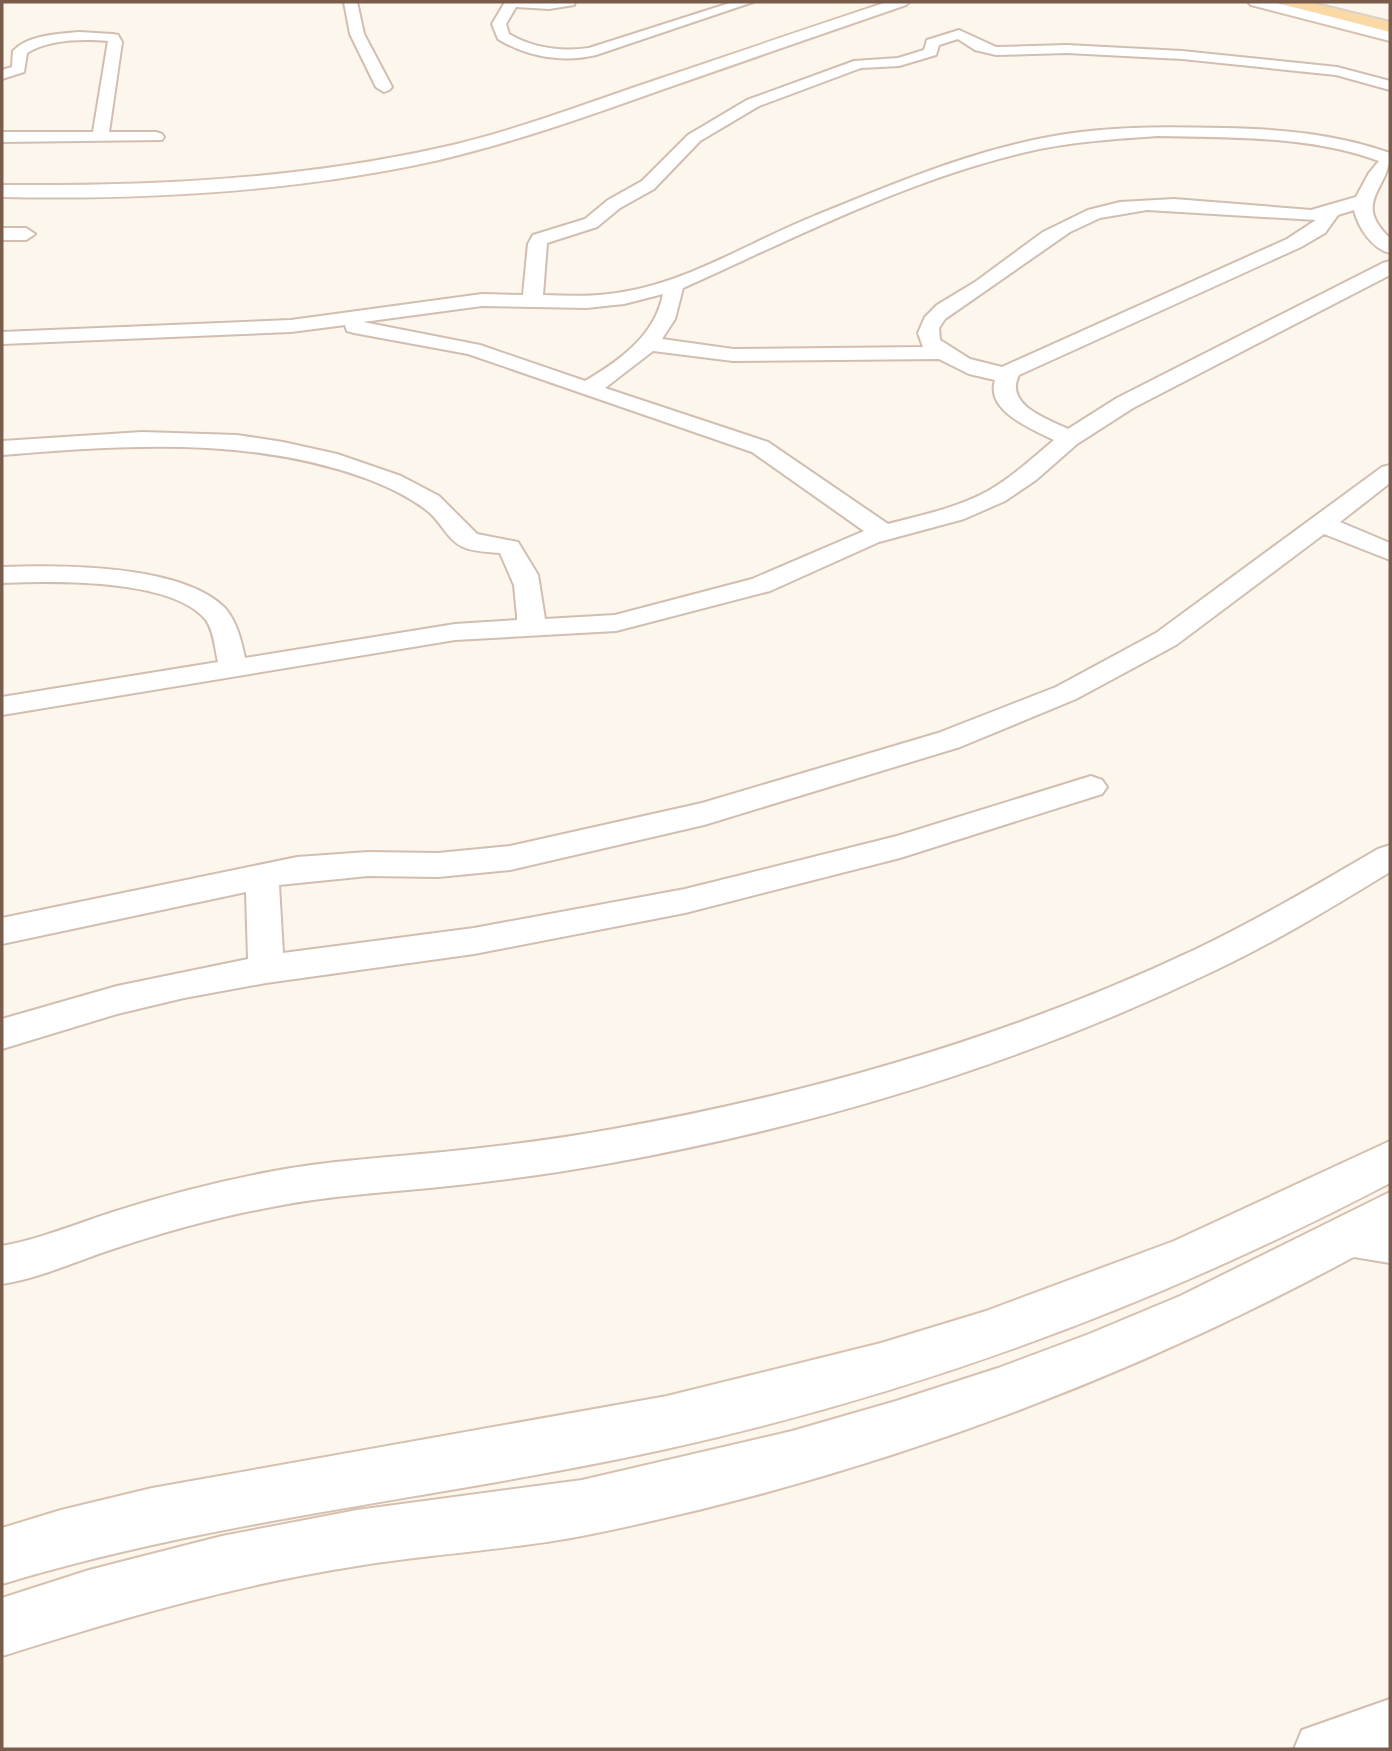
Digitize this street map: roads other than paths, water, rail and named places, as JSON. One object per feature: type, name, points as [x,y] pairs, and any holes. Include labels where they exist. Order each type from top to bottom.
[{"type":"main road","points":[[1291,2],[1390,27]]},
{"type":"street","points":[[349,2],[357,34],[384,87]]},
{"type":"street","points":[[569,2],[548,5],[512,2],[499,24],[503,36],[525,46],[569,54],[591,52],[746,2]]},
{"type":"street","points":[[2,181],[135,182],[222,177],[319,168],[405,154],[492,132],[871,2]]},
{"type":"street","points":[[2,191],[102,192],[221,187],[312,177],[414,159],[527,130],[901,2]]},
{"type":"street","points":[[1256,2],[1390,36]]},
{"type":"street","points":[[533,300],[537,244],[540,239],[591,223],[614,204],[648,185],[685,145],[707,128],[753,103],[859,64],[900,62],[925,56],[930,52],[932,43],[959,34],[990,50],[1143,52],[1337,71],[1390,86]]},
{"type":"street","points":[[2,75],[19,69],[19,51],[31,44],[94,36],[113,38],[100,137]]},
{"type":"street","points":[[2,338],[253,328],[338,321],[464,302],[606,300],[642,295],[674,285],[817,221],[936,173],[1062,140],[1131,132],[1243,132],[1335,141],[1376,152],[1390,160],[1384,164],[1362,201],[1362,211],[1368,226],[1390,247]]},
{"type":"street","points":[[2,137],[156,137]]},
{"type":"street","points":[[1008,374],[976,370],[942,353],[930,342],[927,332],[940,314],[1032,248],[1086,217],[1121,208],[1150,206],[1214,207],[1301,215],[1332,211],[1362,201]]},
{"type":"street","points":[[1069,439],[1011,405],[1003,392],[1002,384],[1008,374],[1022,363],[1294,243],[1318,229],[1332,211]]},
{"type":"street","points":[[2,234],[26,234]]},
{"type":"street","points":[[2,706],[455,632],[592,626],[640,619],[773,580],[842,548],[955,513],[996,496],[1027,475],[1069,439],[1125,403],[1390,267]]},
{"type":"street","points":[[588,389],[623,367],[648,344],[671,308],[674,285]]},
{"type":"street","points":[[338,321],[371,331],[473,349],[760,447],[884,533]]},
{"type":"street","points":[[648,344],[733,355],[942,353]]},
{"type":"street","points":[[2,449],[135,441],[234,443],[314,455],[371,472],[421,495],[446,514],[467,539],[509,547],[526,578],[530,593],[531,627]]},
{"type":"street","points":[[2,931],[262,875],[333,865],[438,866],[510,858],[704,814],[948,740],[1066,693],[1166,639],[1390,472]]},
{"type":"street","points":[[1322,524],[1390,552]]},
{"type":"street","points":[[2,575],[55,574],[107,578],[191,597],[208,607],[220,622],[233,667]]},
{"type":"street","points":[[2,1034],[117,1000],[184,984],[266,969],[474,940],[685,901],[900,847],[1091,788]]},
{"type":"street","points":[[2,1265],[184,1209],[242,1195],[312,1182],[455,1168],[611,1146],[710,1128],[896,1081],[1064,1023],[1140,991],[1297,911],[1390,857]]},
{"type":"street","points":[[262,875],[266,969]]},
{"type":"street","points":[[2,1556],[101,1527],[190,1508],[571,1441],[689,1418],[810,1389],[950,1347],[1142,1278],[1240,1237],[1390,1161]]},
{"type":"street","points":[[2,1627],[157,1579],[258,1555],[359,1538],[576,1509],[696,1484],[811,1455],[922,1421],[1027,1384],[1125,1344],[1376,1231]]},
{"type":"street","points":[[1321,1749],[1390,1726]]}]
